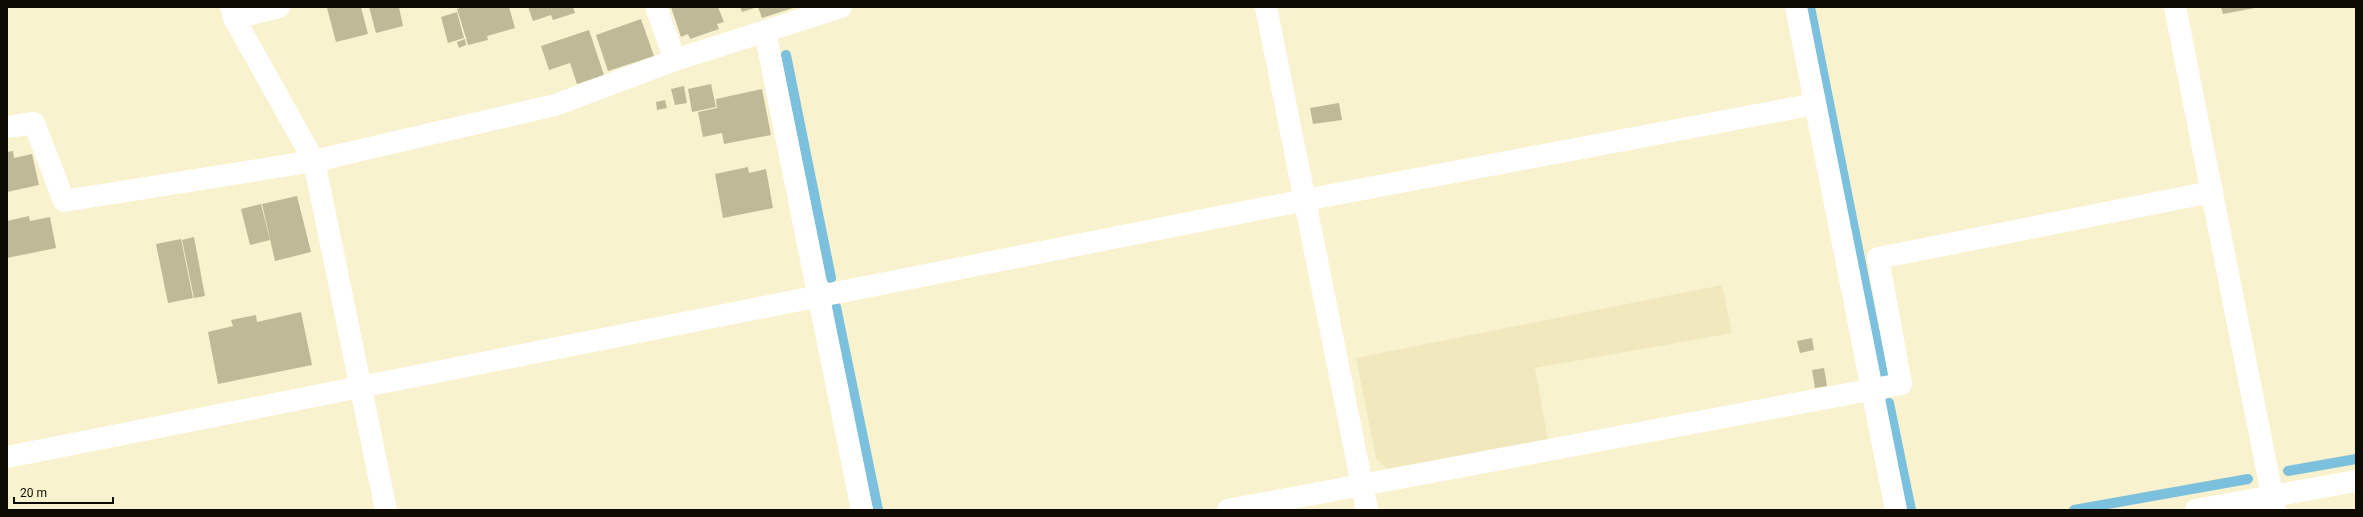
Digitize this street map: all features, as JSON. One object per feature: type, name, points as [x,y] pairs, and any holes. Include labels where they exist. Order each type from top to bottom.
[{"type":"street","points":[[279,7],[233,12],[314,161],[386,510]]},
{"type":"street","points":[[656,7],[675,60]]},
{"type":"street","points":[[7,126],[34,123],[64,202],[314,161],[555,104],[675,60],[841,7]]},
{"type":"street","points":[[1266,7],[1367,510]]},
{"type":"street","points":[[1796,7],[1896,510]]},
{"type":"street","points":[[2175,7],[2273,503]]},
{"type":"street","points":[[764,32],[862,510]]},
{"type":"street","points":[[7,457],[1305,200],[1815,104]]},
{"type":"street","points":[[1228,510],[1901,384],[1878,258],[2212,192]]},
{"type":"street","points":[[2196,510],[2273,503],[2356,481]]},
{"type":"shaded area","points":[[1722,285],[1732,333],[1535,368],[1548,440],[1387,469],[1376,458],[1356,358]]},
{"type":"building","points":[[361,7],[368,34],[336,42],[327,8]]},
{"type":"building","points":[[369,7],[399,7],[403,26],[376,33]]},
{"type":"building","points":[[462,7],[509,7],[515,28],[487,36],[488,40],[468,45],[466,39],[468,38],[466,38],[457,9]]},
{"type":"building","points":[[528,7],[573,7],[575,13],[553,20],[551,15],[533,21]]},
{"type":"building","points":[[671,7],[718,7],[724,22],[717,24],[719,29],[690,39],[688,34],[681,37]]},
{"type":"building","points":[[740,7],[758,7],[742,12]]},
{"type":"building","points":[[758,7],[796,7],[762,18]]},
{"type":"building","points":[[2221,7],[2255,7],[2255,8],[2223,14]]},
{"type":"building","points":[[457,12],[464,38],[448,43],[441,17]]},
{"type":"building","points":[[641,19],[654,56],[608,71],[596,35]]},
{"type":"building","points":[[589,30],[604,75],[577,84],[570,63],[549,70],[541,46]]},
{"type":"building","points":[[465,39],[466,45],[459,48],[457,42]]},
{"type":"building","points":[[711,84],[716,107],[692,112],[688,89]]},
{"type":"building","points":[[684,86],[687,103],[675,105],[671,89]]},
{"type":"building","points":[[762,89],[771,135],[724,144],[722,133],[703,137],[698,112],[717,108],[716,99]]},
{"type":"building","points":[[665,100],[667,108],[657,110],[656,102]]},
{"type":"building","points":[[1339,103],[1342,120],[1313,124],[1310,108]]},
{"type":"building","points":[[13,151],[14,158],[32,154],[39,185],[7,192],[7,152]]},
{"type":"building","points":[[748,167],[749,173],[766,169],[773,208],[723,218],[715,174]]},
{"type":"building","points":[[297,196],[311,252],[275,261],[262,204]]},
{"type":"building","points":[[261,204],[270,240],[250,245],[241,209]]},
{"type":"building","points":[[29,216],[30,221],[50,217],[56,248],[7,258],[7,221]]},
{"type":"building","points":[[194,237],[205,296],[194,298],[182,240]]},
{"type":"building","points":[[181,239],[193,298],[168,303],[156,244]]},
{"type":"building","points":[[301,312],[312,365],[218,384],[208,332],[233,326],[231,320],[256,315],[257,322]]},
{"type":"building","points":[[1812,338],[1814,350],[1800,353],[1797,341]]},
{"type":"building","points":[[1824,368],[1827,386],[1815,388],[1812,370]]},
{"type":"waterway","points":[[1810,7],[1883,374]]},
{"type":"waterway","points":[[786,55],[831,278]]},
{"type":"waterway","points":[[836,307],[878,510]]},
{"type":"waterway","points":[[1889,403],[1911,510]]},
{"type":"waterway","points":[[2288,471],[2356,459]]},
{"type":"waterway","points":[[2074,510],[2248,479]]}]
